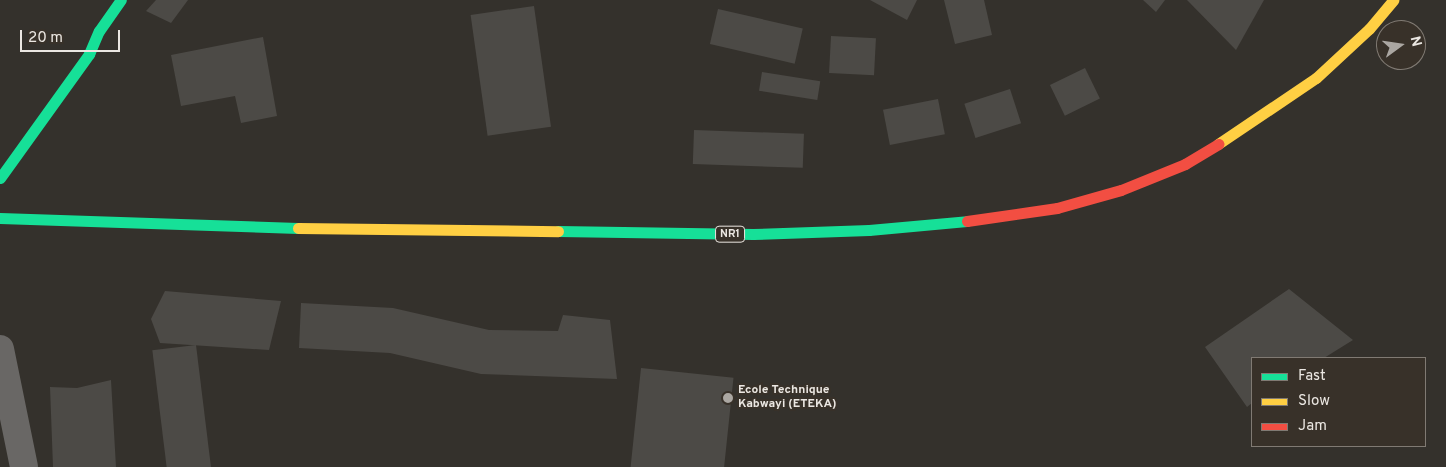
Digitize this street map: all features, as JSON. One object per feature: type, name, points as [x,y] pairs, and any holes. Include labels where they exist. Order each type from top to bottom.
[{"type":"main road","points":[[0,178],[89,54],[99,31],[121,0]]},
{"type":"main road","name":"NR1","points":[[0,218],[221,227],[752,234],[869,230],[972,221],[1075,203],[1121,190],[1185,164],[1245,128],[1316,78],[1368,29],[1393,0]]},
{"type":"street","points":[[0,349],[24,467]]},
{"type":"building","points":[[156,0],[188,0],[171,23],[146,11]]},
{"type":"building","points":[[870,0],[917,0],[907,20]]},
{"type":"building","points":[[944,0],[984,0],[992,35],[955,44]]},
{"type":"building","points":[[1143,0],[1165,0],[1156,12]]},
{"type":"building","points":[[1187,0],[1264,0],[1236,50]]},
{"type":"building","points":[[534,6],[551,127],[488,136],[471,15]]},
{"type":"building","points":[[718,9],[803,29],[795,64],[710,44]]},
{"type":"building","points":[[831,36],[876,38],[874,75],[829,73]]},
{"type":"building","points":[[263,37],[277,116],[241,123],[235,96],[181,106],[171,55]]},
{"type":"building","points":[[1085,68],[1100,99],[1065,116],[1050,85]]},
{"type":"building","points":[[762,72],[820,81],[817,100],[759,91]]},
{"type":"building","points":[[1010,89],[1021,123],[975,138],[964,104]]},
{"type":"building","points":[[938,99],[945,134],[890,145],[883,110]]},
{"type":"building","points":[[694,130],[804,134],[803,168],[693,164]]},
{"type":"building","points":[[1289,289],[1353,340],[1326,357],[1251,357],[1251,404],[1247,407],[1205,347]]},
{"type":"building","points":[[165,291],[281,301],[269,350],[160,343],[151,319]]},
{"type":"building","points":[[301,303],[393,308],[489,330],[558,331],[563,315],[610,320],[617,379],[481,374],[390,353],[299,348]]},
{"type":"building","points":[[196,345],[211,467],[167,467],[152,350]]},
{"type":"building","points":[[641,368],[733,378],[724,467],[631,467]]},
{"type":"building","points":[[111,380],[116,467],[53,467],[50,387],[77,388]]},
{"type":"traffic: fast","points":[[0,178],[89,54],[99,31],[121,0]]},
{"type":"traffic: fast","points":[[0,218],[298,228]]},
{"type":"traffic: fast","points":[[558,231],[753,234],[869,230],[967,221]]},
{"type":"traffic: slow","points":[[1218,144],[1316,78],[1369,29],[1393,0]]},
{"type":"traffic: slow","points":[[298,228],[558,231]]},
{"type":"traffic: jam","points":[[967,221],[1057,208],[1121,190],[1185,164],[1218,144]]},
{"type":"place","name":"Ecole Technique Kabwayi (ETEKA)","points":[[728,398]]}]
